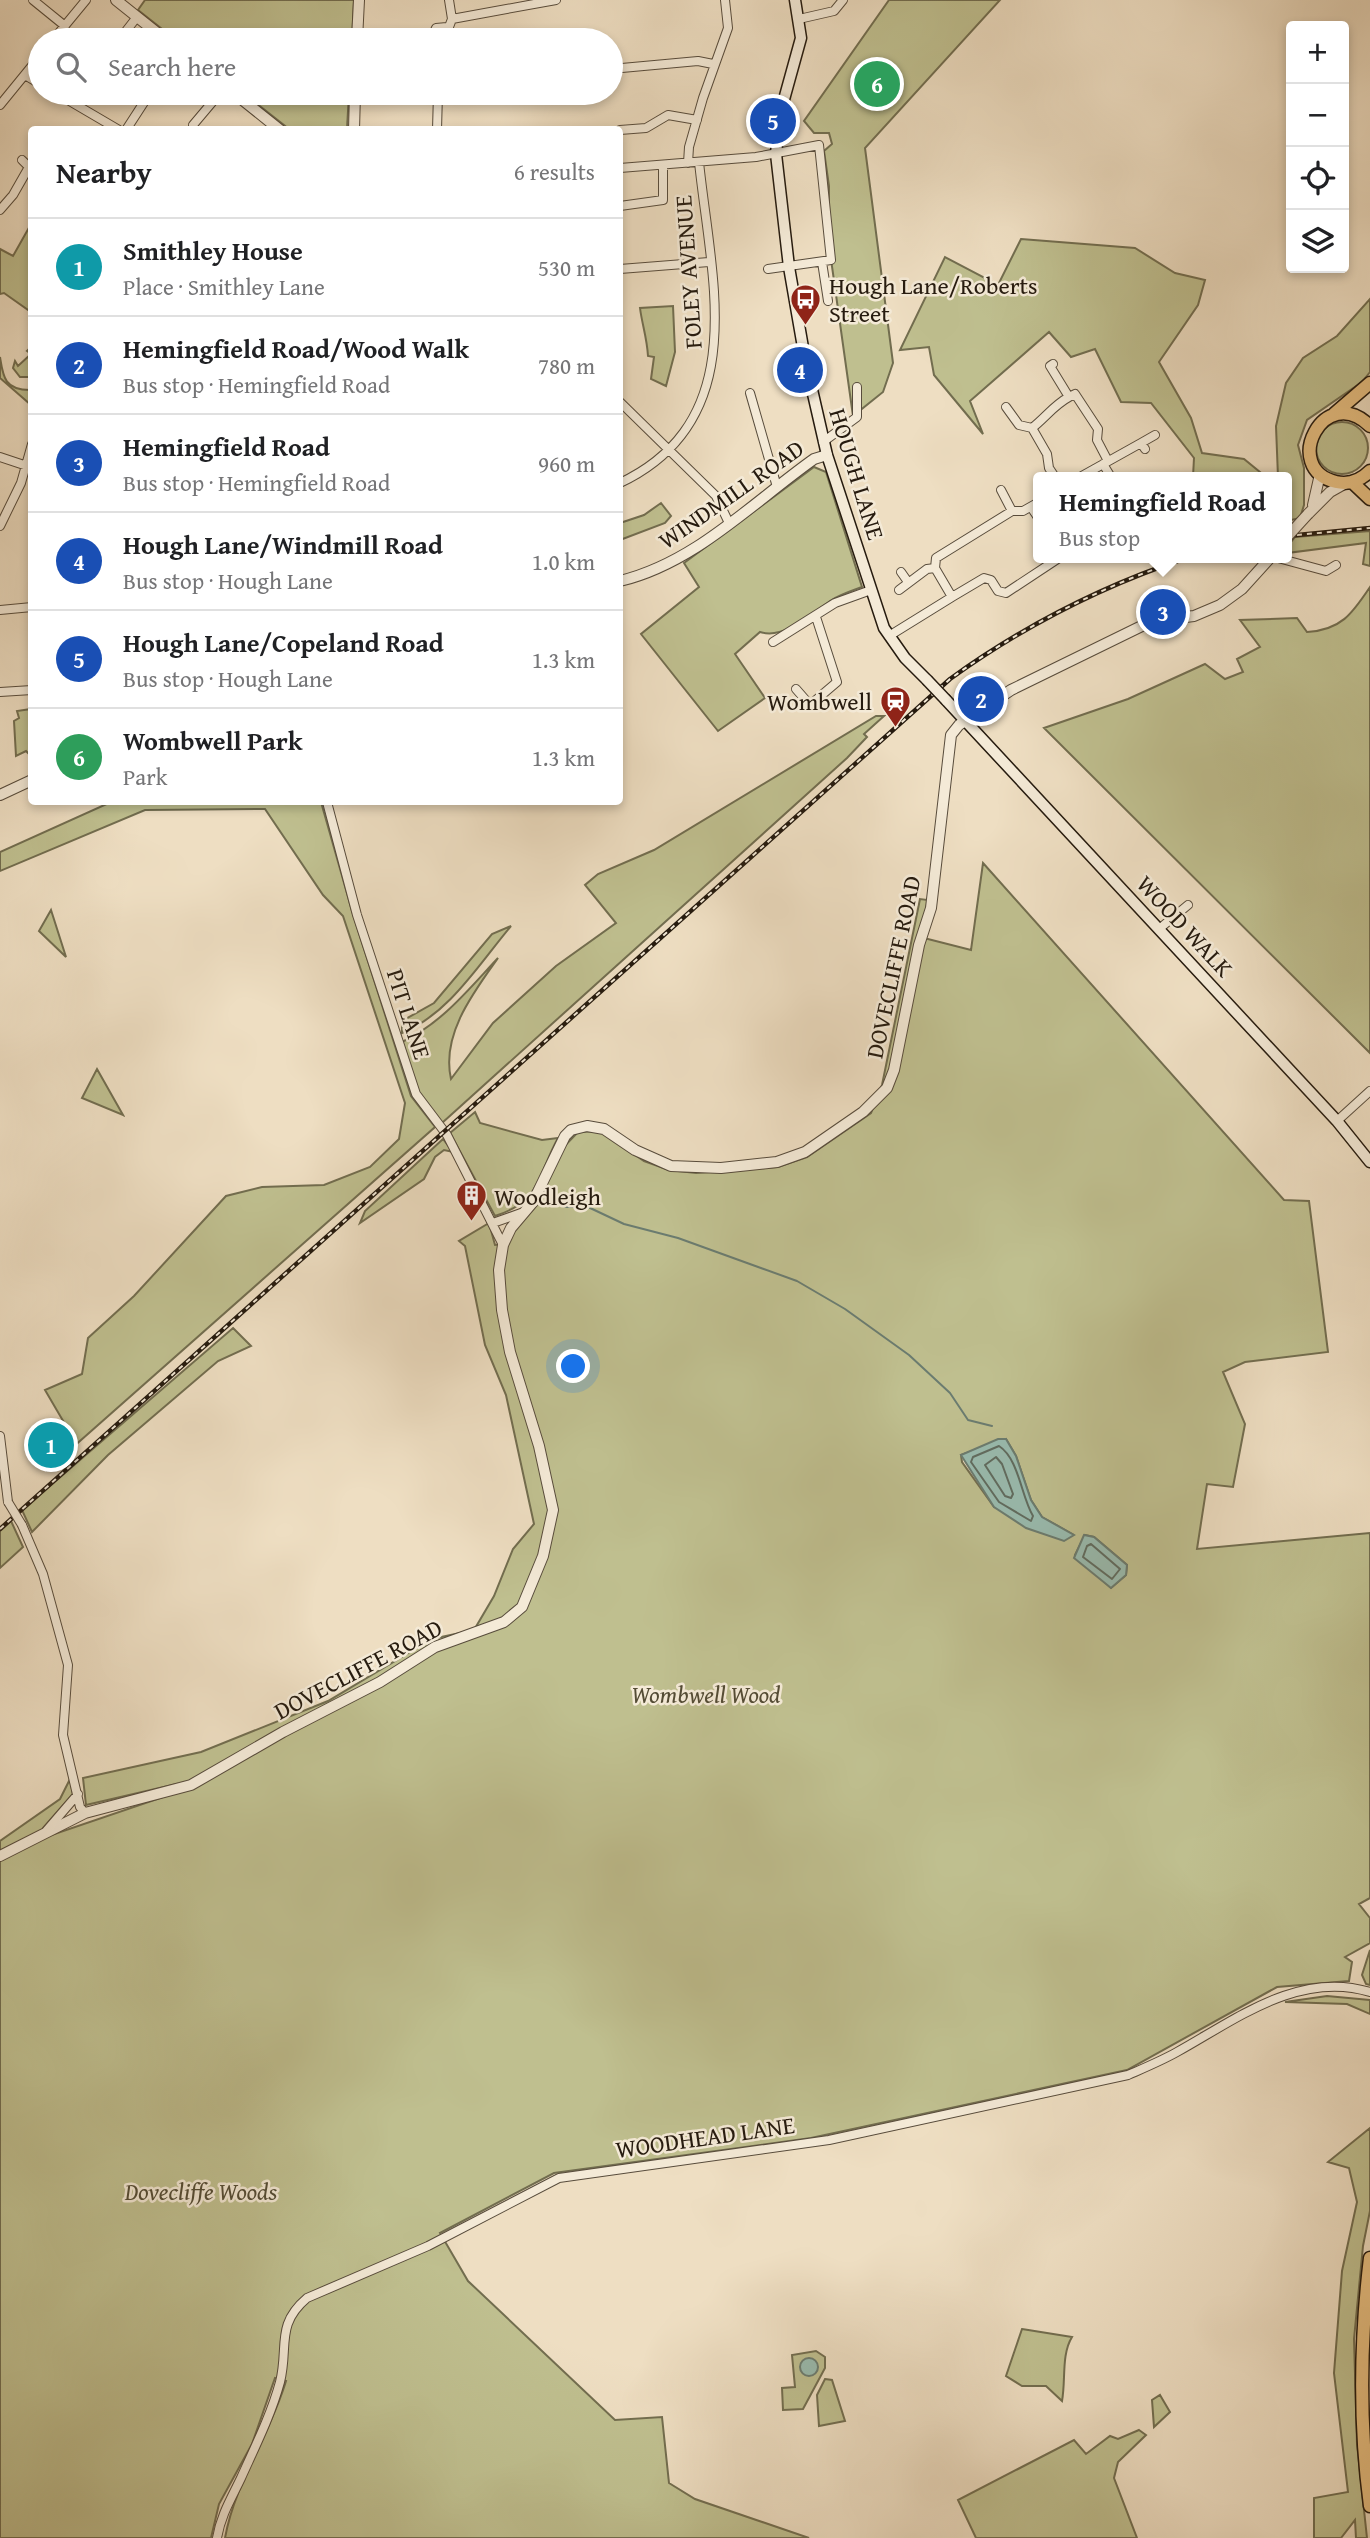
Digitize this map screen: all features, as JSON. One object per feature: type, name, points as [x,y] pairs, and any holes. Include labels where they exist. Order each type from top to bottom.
[{"type":"highway","points":[[1370,383],[1352,401],[1315,429],[1309,445],[1311,461],[1320,474],[1332,481],[1349,483],[1370,498]]},
{"type":"highway","points":[[1328,418],[1350,414],[1370,426]]},
{"type":"highway","points":[[1349,483],[1370,471]]},
{"type":"highway","points":[[1370,2259],[1362,2376],[1363,2458],[1370,2506]]},
{"type":"main road","name":"HOUGH LANE","points":[[795,0],[801,38],[780,114],[776,154],[789,267],[823,442],[871,590],[889,636],[966,722]]},
{"type":"main road","name":"WOOD WALK","points":[[966,722],[1337,1121],[1370,1162]]},
{"type":"street","points":[[33,0],[65,26],[86,0]]},
{"type":"street","points":[[116,0],[151,28]]},
{"type":"street","points":[[358,28],[359,0]]},
{"type":"street","points":[[448,28],[449,0]]},
{"type":"street","points":[[436,28],[556,0]]},
{"type":"street","name":"FOLEY AVENUE","points":[[688,163],[713,64],[728,28],[725,0]]},
{"type":"street","points":[[799,19],[834,11],[843,0]]},
{"type":"street","points":[[128,28],[137,17]]},
{"type":"street","points":[[623,68],[698,61],[713,64]]},
{"type":"street","points":[[0,105],[28,71]]},
{"type":"street","points":[[76,105],[112,126]]},
{"type":"street","points":[[129,126],[142,105]]},
{"type":"street","points":[[193,125],[210,105]]},
{"type":"street","points":[[249,105],[275,126]]},
{"type":"street","points":[[354,126],[355,105]]},
{"type":"street","points":[[437,125],[438,105]]},
{"type":"street","points":[[623,130],[646,128],[668,114],[697,120]]},
{"type":"street","points":[[623,168],[776,154],[817,144],[820,147],[831,260],[768,269]]},
{"type":"street","points":[[22,160],[28,165]]},
{"type":"street","name":"FOLEY AVENUE","points":[[623,482],[669,450],[693,419],[713,367],[716,322],[699,162]]},
{"type":"street","points":[[623,206],[663,200],[663,165]]},
{"type":"street","points":[[0,210],[28,170]]},
{"type":"street","points":[[623,270],[709,262]]},
{"type":"street","points":[[822,262],[828,301]]},
{"type":"street","points":[[1053,365],[1050,366],[1069,397]]},
{"type":"street","points":[[823,442],[857,417],[857,387]]},
{"type":"street","points":[[750,393],[777,487]]},
{"type":"street","points":[[1032,428],[1046,417],[1054,405],[1075,394],[1098,429],[1097,440],[1109,472]]},
{"type":"street","points":[[623,405],[716,496],[729,523]]},
{"type":"street","points":[[1006,407],[1019,425],[1032,428],[1047,454],[1053,472]]},
{"type":"street","points":[[1089,472],[1143,446],[1155,435]]},
{"type":"street","name":"WINDMILL ROAD","points":[[623,580],[672,564],[814,459],[827,455]]},
{"type":"street","points":[[0,457],[27,466]]},
{"type":"street","points":[[0,526],[14,501],[28,462]]},
{"type":"street","points":[[1309,513],[1320,474]]},
{"type":"street","points":[[1292,532],[1334,489],[1349,483]]},
{"type":"street","points":[[1001,490],[1012,511]]},
{"type":"street","points":[[952,597],[935,568],[936,558],[1012,511],[1033,506]]},
{"type":"street","points":[[1292,562],[1326,571],[1336,565]]},
{"type":"street","points":[[889,636],[984,578],[991,580],[998,592],[1006,593],[1051,563]]},
{"type":"street","points":[[966,722],[1011,690],[1152,621],[1194,615],[1220,605],[1242,589],[1265,563]]},
{"type":"street","points":[[898,590],[927,569],[935,568]]},
{"type":"street","points":[[901,572],[908,582]]},
{"type":"street","points":[[773,642],[835,603],[871,590]]},
{"type":"street","points":[[0,610],[28,607]]},
{"type":"street","points":[[796,689],[810,705],[838,682],[816,617]]},
{"type":"street","points":[[0,692],[28,690]]},
{"type":"street","name":"DOVECLIFFE ROAD","points":[[0,1856],[85,1813],[191,1785],[283,1732],[380,1682],[435,1647],[505,1622],[522,1606],[543,1556],[553,1510],[539,1446],[510,1352],[502,1310],[499,1270],[503,1245],[522,1213],[533,1202],[565,1136],[578,1126],[604,1129],[635,1150],[671,1166],[748,1166],[805,1152],[863,1112],[887,1088],[894,1070],[919,945],[931,908],[951,735],[966,722]]},
{"type":"street","points":[[0,795],[28,782]]},
{"type":"street","name":"PIT LANE","points":[[328,805],[357,915],[416,1094],[447,1135],[503,1245]]},
{"type":"street","points":[[1159,929],[1188,905]]},
{"type":"street","points":[[1337,1121],[1370,1091]]},
{"type":"street","points":[[493,1223],[522,1213]]},
{"type":"street","points":[[0,1436],[8,1502],[22,1525],[43,1574],[68,1665],[63,1735],[85,1813]]},
{"type":"street","points":[[47,1830],[78,1794]]},
{"type":"street","name":"WOODHEAD LANE","points":[[217,2538],[226,2504],[257,2444],[280,2381],[285,2327],[299,2305],[307,2298],[428,2246],[559,2178],[829,2140],[1128,2075],[1174,2053],[1250,2009],[1296,1991],[1339,1988],[1370,1992]]},
{"type":"green space","points":[[145,0],[354,0],[353,28],[161,28],[138,10]]},
{"type":"green space","points":[[889,0],[1000,0],[865,148],[893,363],[883,392],[853,416],[829,245],[829,186],[824,151],[832,144],[829,133],[814,133],[804,121]]},
{"type":"green space","points":[[258,105],[348,105],[347,126],[285,126]]},
{"type":"green space","points":[[28,229],[28,310],[4,293],[0,294],[0,249],[13,256]]},
{"type":"green space","points":[[1021,239],[1135,248],[1175,273],[1205,280],[1198,305],[1159,362],[1191,418],[1202,453],[1244,459],[1260,472],[1193,472],[1194,458],[1151,403],[1121,402],[1095,349],[1071,357],[1049,332],[970,401],[983,434],[934,375],[929,347],[900,350],[945,257],[998,285]]},
{"type":"green space","points":[[1370,299],[1370,372],[1362,382],[1307,420],[1298,445],[1304,468],[1304,505],[1300,518],[1292,520],[1292,472],[1278,472],[1276,426],[1286,383],[1303,358],[1337,336]]},
{"type":"green space","points":[[673,306],[675,352],[666,386],[651,379],[654,357],[648,356],[640,308]]},
{"type":"green space","points":[[0,357],[6,381],[15,388],[28,390],[28,402],[0,378]]},
{"type":"green space","points":[[28,357],[28,377],[20,377],[13,368],[15,361],[18,366]]},
{"type":"green space","points":[[1342,422],[1361,429],[1368,448],[1361,467],[1342,474],[1323,467],[1316,448],[1323,429]]},
{"type":"green space","points":[[814,467],[826,472],[862,587],[834,599],[788,629],[760,632],[735,654],[765,698],[718,731],[641,634],[699,587],[684,563]]},
{"type":"green space","points":[[661,503],[671,516],[665,523],[623,539],[623,522],[644,515]]},
{"type":"green space","points":[[1370,531],[1370,566],[1363,564],[1366,543],[1292,552],[1292,541],[1295,537]]},
{"type":"green space","points":[[1370,587],[1370,1053],[1044,728],[1128,699],[1205,664],[1225,679],[1243,672],[1237,659],[1260,647],[1240,620],[1297,618],[1307,632],[1319,631],[1345,619]]},
{"type":"green space","points":[[28,709],[28,753],[26,751],[16,756],[14,721],[19,718],[17,711]]},
{"type":"green space","points":[[876,716],[884,716],[864,734],[867,737],[847,758],[442,1123],[418,1092],[402,1042],[442,1016],[498,958],[461,1015],[451,1046],[451,1079],[493,1023],[556,966],[616,923],[585,885],[598,874],[654,850]]},
{"type":"green space","points":[[104,805],[322,805],[352,911],[411,1096],[435,1127],[46,1471],[69,1431],[45,1390],[82,1374],[88,1338],[134,1296],[226,1196],[262,1187],[324,1185],[370,1167],[399,1139],[405,1103],[343,916],[323,895],[265,809],[145,810],[0,871],[0,852]]},
{"type":"green space","points":[[983,863],[1284,1200],[1309,1201],[1328,1352],[1245,1362],[1223,1372],[1245,1424],[1233,1487],[1207,1484],[1197,1549],[1370,1533],[1370,1898],[1359,1904],[1370,1918],[1370,1943],[1345,1957],[1352,1962],[1349,1981],[1277,1987],[1127,2070],[811,2138],[554,2173],[440,2233],[468,2281],[615,2420],[662,2417],[669,2483],[695,2499],[809,2538],[225,2538],[236,2497],[286,2381],[275,2378],[252,2444],[219,2504],[211,2538],[0,2538],[0,1841],[60,1799],[70,1779],[73,1794],[43,1828],[40,1839],[181,1791],[177,1784],[86,1805],[83,1778],[201,1752],[328,1701],[432,1639],[474,1630],[494,1596],[513,1549],[534,1524],[506,1395],[485,1345],[465,1246],[459,1241],[489,1223],[495,1245],[504,1244],[556,1155],[578,1132],[601,1131],[644,1161],[669,1170],[696,1173],[778,1167],[807,1157],[871,1113],[882,1085],[920,899],[928,900],[920,937],[971,950]],"holes":[[[1006,1439],[1016,1456],[1031,1500],[1042,1517],[1074,1535],[994,1507],[962,1462],[961,1455]],[[1085,1535],[1094,1537],[1127,1565],[1126,1575],[1111,1588],[1075,1555]]]},
{"type":"green space","points":[[51,910],[66,957],[39,931]]},
{"type":"green space","points":[[511,926],[449,1001],[419,1025],[402,1033],[402,1021],[434,1003],[492,934]]},
{"type":"green space","points":[[97,1069],[123,1115],[82,1098]]},
{"type":"green space","points":[[475,1112],[480,1123],[542,1140],[558,1138],[530,1195],[522,1203],[495,1216],[450,1133]]},
{"type":"green space","points":[[443,1139],[453,1152],[444,1150],[435,1157],[424,1179],[360,1223],[365,1211]]},
{"type":"green space","points":[[233,1328],[251,1346],[218,1361],[108,1455],[32,1532],[22,1510]]},
{"type":"green space","points":[[11,1521],[23,1547],[0,1568],[0,1531]]},
{"type":"green space","points":[[1370,1950],[1370,1985],[1366,1984],[1362,1975]]},
{"type":"green space","points":[[1327,1996],[1370,2000],[1370,2014],[1347,2004],[1285,2002]]},
{"type":"green space","points":[[1370,2128],[1370,2211],[1363,2246],[1354,2339],[1357,2444],[1367,2538],[1356,2538],[1355,2520],[1341,2538],[1314,2538],[1314,2498],[1348,2492],[1334,2373],[1342,2271],[1357,2202],[1349,2168],[1328,2162]]},
{"type":"green space","points":[[1022,2329],[1072,2337],[1065,2360],[1062,2401],[1046,2386],[1022,2386],[1006,2376]]},
{"type":"green space","points":[[816,2351],[825,2357],[825,2368],[803,2409],[783,2410],[782,2388],[795,2387],[792,2355]]},
{"type":"green space","points":[[825,2379],[832,2380],[845,2421],[819,2426],[817,2395]]},
{"type":"green space","points":[[1160,2395],[1170,2412],[1154,2427],[1152,2400]]},
{"type":"green space","points":[[1139,2430],[1146,2435],[1118,2462],[1114,2478],[1137,2538],[976,2538],[958,2500],[1074,2440],[1086,2454],[1110,2436],[1118,2439]]},
{"type":"water","points":[[998,1439],[1006,1439],[1016,1456],[1031,1500],[1042,1517],[1074,1535],[1064,1541],[1026,1528],[994,1507],[961,1455]]},
{"type":"water","points":[[1084,1535],[1094,1537],[1127,1565],[1126,1575],[1111,1588],[1074,1558]]},
{"type":"water","points":[[809,2358],[815,2361],[818,2367],[815,2373],[809,2376],[803,2373],[800,2367],[803,2361]]},
{"type":"waterway","points":[[550,1202],[567,1207],[588,1207],[624,1224],[678,1238],[797,1281],[845,1309],[909,1355],[950,1393],[968,1420],[992,1426]]},
{"type":"railway","points":[[1292,536],[1370,528]]},
{"type":"railway","points":[[0,1529],[950,679],[1034,625],[1124,581],[1172,563]]},
{"type":"place","name":"Wombwell Park","points":[[877,84]]},
{"type":"place","name":"Hough Lane/Copeland Road","points":[[773,121]]},
{"type":"place","name":"Hough Lane/Roberts Street","points":[[806,326]]},
{"type":"place","name":"Hough Lane/Windmill Road","points":[[800,370]]},
{"type":"place","name":"Hemingfield Road","points":[[1163,612]]},
{"type":"place","name":"Hemingfield Road/Wood Walk","points":[[981,699]]},
{"type":"place","name":"Wombwell","points":[[895,728]]},
{"type":"place","name":"Woodleigh","points":[[471,1223]]},
{"type":"place","name":"Smithley House","points":[[51,1445]]},
{"type":"park label","name":"Wombwell Wood","points":[[706,1694]]},
{"type":"park label","name":"Dovecliffe Woods","points":[[201,2191]]}]
